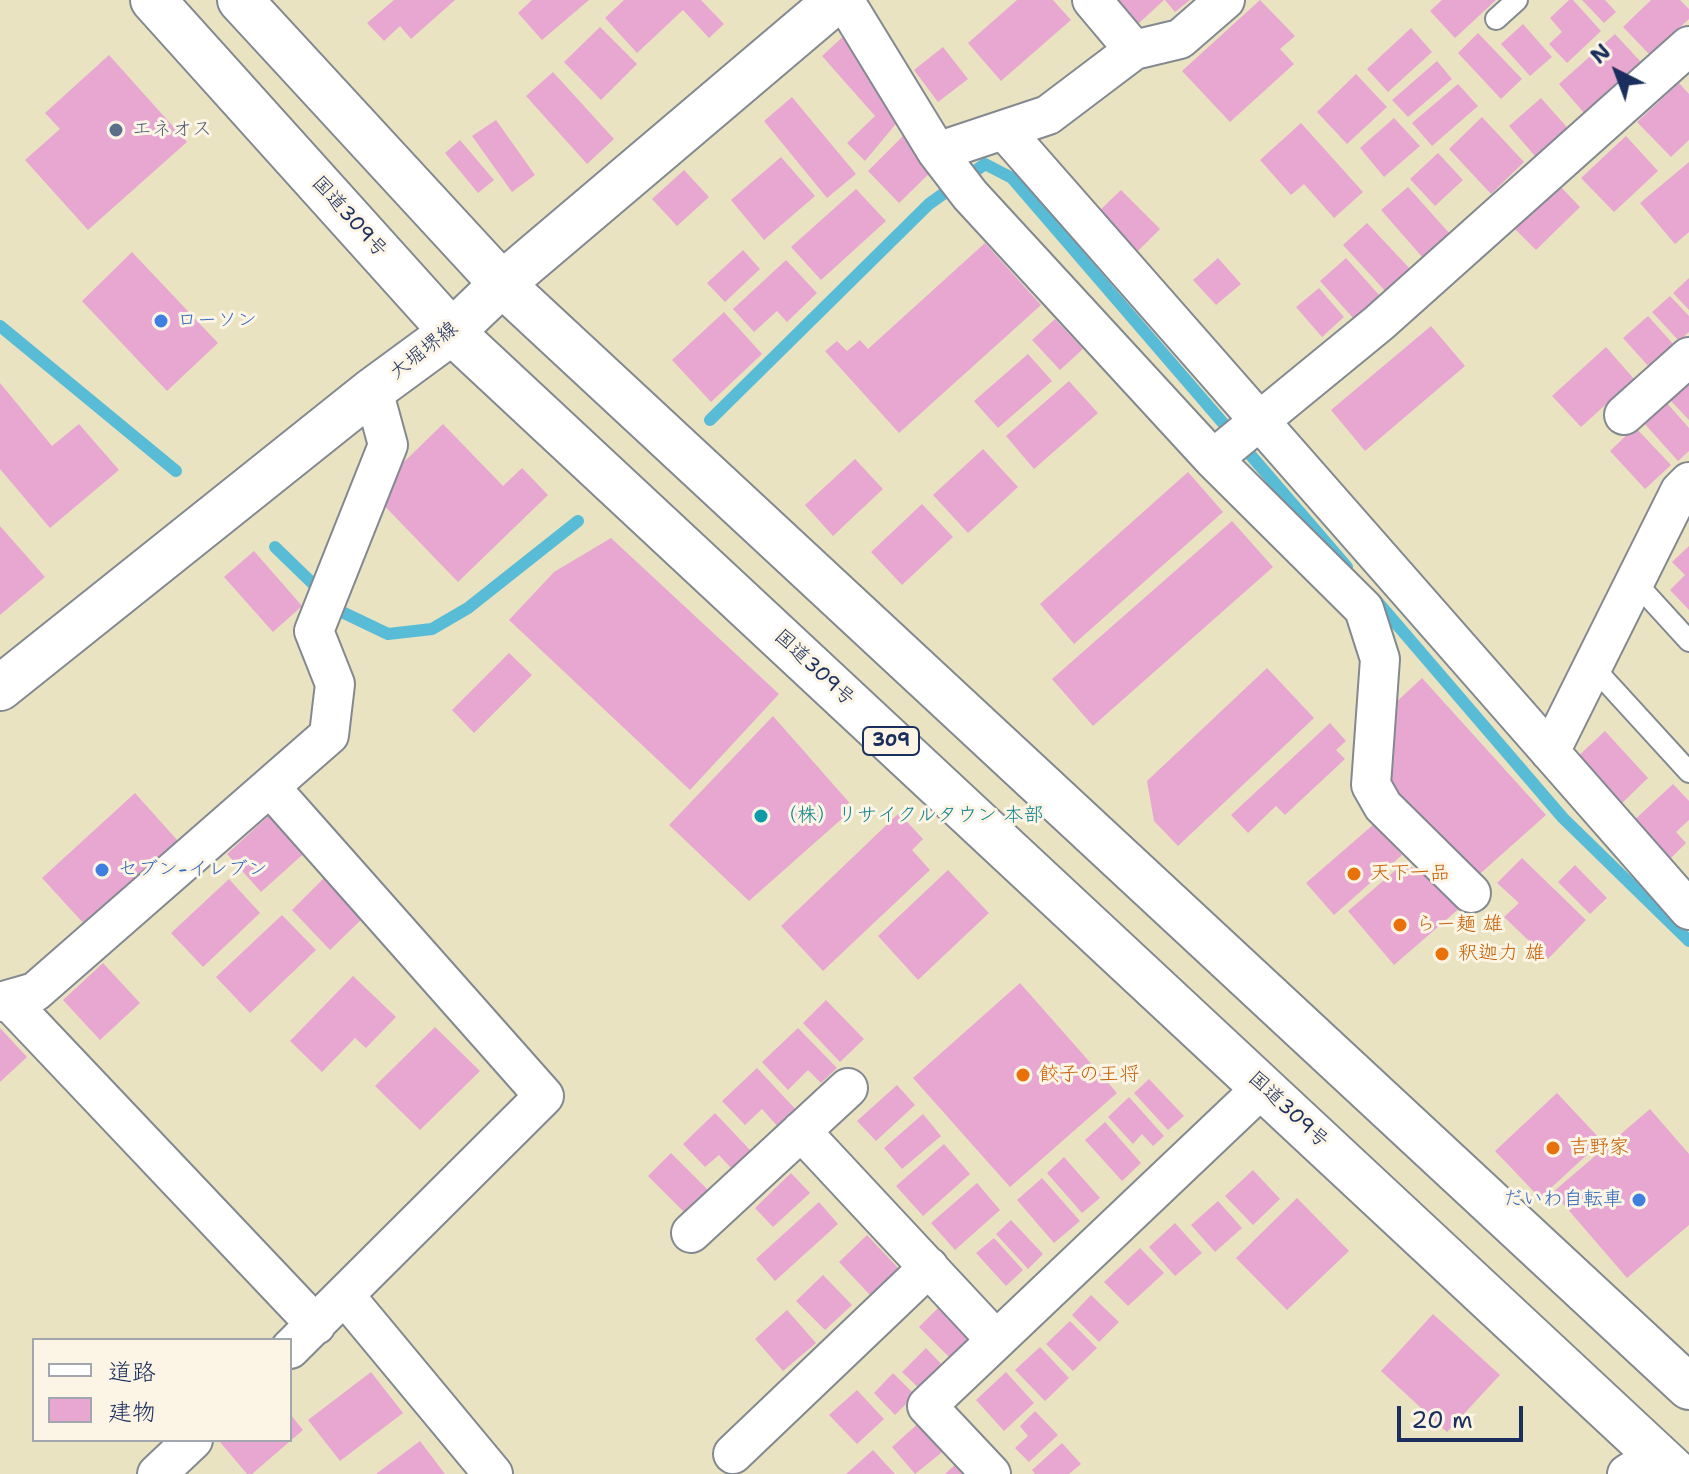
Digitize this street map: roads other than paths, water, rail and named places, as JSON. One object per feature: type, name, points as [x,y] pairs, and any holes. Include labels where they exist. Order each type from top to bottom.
[{"type":"main road","name":"国道309号","points":[[153,0],[452,332],[1263,1087],[1654,1468]]},
{"type":"main road","points":[[240,0],[502,284],[1689,1387]]},
{"type":"main road","name":"大堀堺線","points":[[0,688],[373,390],[452,332],[502,284],[837,0]]},
{"type":"street","points":[[844,0],[940,156],[970,195],[1214,458],[1364,609],[1380,659],[1371,785],[1383,806],[1471,893]]},
{"type":"street","points":[[1092,0],[1134,50]]},
{"type":"street","points":[[940,156],[1048,115],[1134,50],[1180,39],[1225,0]]},
{"type":"street","points":[[1214,458],[1379,323],[1689,46]]},
{"type":"street","points":[[1004,130],[1689,910]]},
{"type":"street","points":[[1624,415],[1689,357]]},
{"type":"street","points":[[270,787],[544,1096],[303,1337],[4,1001],[35,992],[329,735],[335,684],[314,631],[388,445],[373,390]]},
{"type":"street","points":[[1550,752],[1680,491],[1689,482]]},
{"type":"street","points":[[991,1474],[927,1406],[1263,1087]]},
{"type":"street","points":[[691,1233],[848,1088]]},
{"type":"street","points":[[801,1131],[996,1340]]},
{"type":"street","points":[[733,1454],[929,1267]]},
{"type":"street","points":[[345,1296],[493,1474]]},
{"type":"street","points":[[157,1474],[191,1442]]},
{"type":"lane","points":[[1496,19],[1517,0]]},
{"type":"lane","points":[[1636,583],[1689,641]]},
{"type":"lane","points":[[1593,667],[1689,772]]},
{"type":"waterway","points":[[710,420],[929,204],[985,164],[1012,178],[1347,567]]},
{"type":"waterway","points":[[0,326],[176,471]]},
{"type":"waterway","points":[[275,547],[342,612],[388,634],[432,629],[468,608],[578,521]]},
{"type":"waterway","points":[[1375,599],[1563,818],[1689,941]]},
{"type":"place","name":"エネオス","points":[[116,130]]},
{"type":"place","name":"ローソン","points":[[161,321]]},
{"type":"place","name":"（株）リサイクルタウン 本部","points":[[761,816]]},
{"type":"place","name":"セブン-イレブン","points":[[102,870]]},
{"type":"place","name":"天下一品","points":[[1354,874]]},
{"type":"place","name":"らー麺 雄","points":[[1400,925]]},
{"type":"place","name":"釈迦力 雄","points":[[1442,954]]},
{"type":"place","name":"餃子の王将","points":[[1023,1075]]},
{"type":"place","name":"吉野家","points":[[1553,1148]]},
{"type":"place","name":"だいわ自転車","points":[[1639,1200]]}]
